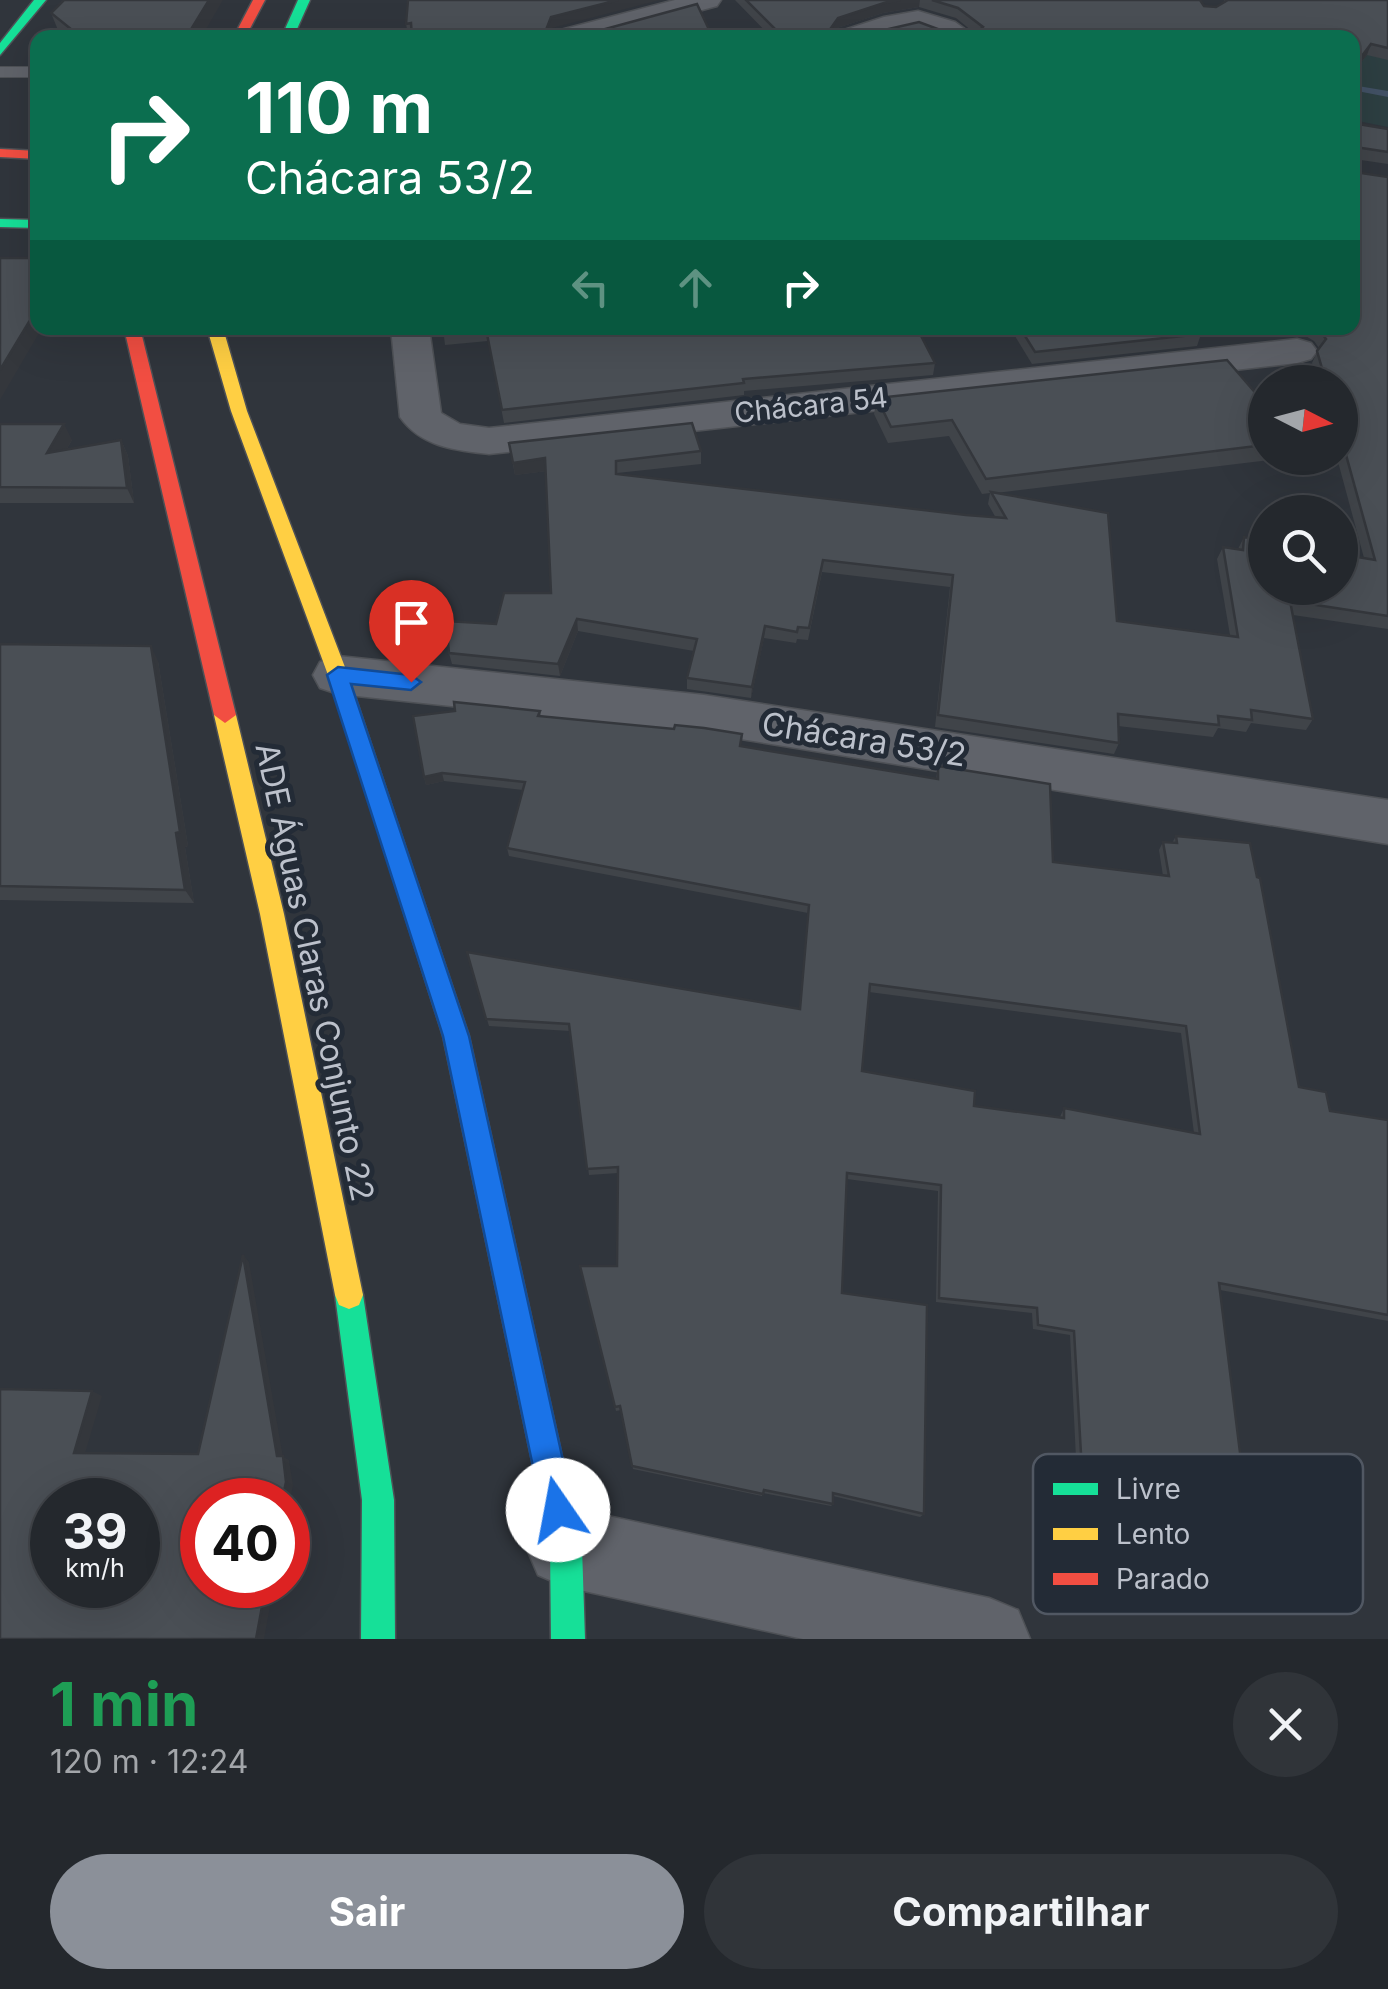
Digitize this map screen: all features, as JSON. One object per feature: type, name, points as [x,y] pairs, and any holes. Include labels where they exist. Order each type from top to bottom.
[{"type":"street","points":[[0,51],[40,0]]},
{"type":"street","points":[[243,30],[259,0]]},
{"type":"street","points":[[291,30],[304,0]]},
{"type":"street","points":[[593,30],[707,0]]},
{"type":"street","points":[[873,30],[914,17],[951,30]]},
{"type":"street","points":[[0,153],[30,155]]},
{"type":"street","points":[[0,223],[30,224]]},
{"type":"street","name":"ADE Águas Claras Conjunto 22","points":[[134,335],[272,914],[349,1294],[378,1500],[378,1639]]},
{"type":"street","points":[[217,335],[239,411],[338,675],[456,1036],[566,1547],[568,1639]]},
{"type":"street","name":"Chácara 54","points":[[411,335],[421,417],[430,428],[454,437],[490,440],[1297,351]]},
{"type":"street","name":"Chácara 53/2","points":[[338,675],[704,714],[1388,822]]},
{"type":"street","points":[[566,1547],[989,1639]]},
{"type":"lane","points":[[0,72],[30,72]]},
{"type":"shaded area","points":[[1360,50],[1388,53],[1388,127],[1360,121]]},
{"type":"building","points":[[64,0],[209,0],[191,30],[72,30],[51,13]]},
{"type":"building","points":[[408,0],[618,0],[551,17],[546,30],[411,30],[411,23],[406,24]]},
{"type":"building","points":[[746,0],[900,0],[838,18],[831,28],[834,30],[776,30]]},
{"type":"building","points":[[932,0],[1200,0],[1204,6],[1216,7],[1228,0],[1388,0],[1388,48],[1371,44],[1360,58],[1360,30],[980,30],[983,27],[958,8]]},
{"type":"building","points":[[697,4],[709,30],[602,30]]},
{"type":"building","points":[[919,22],[940,30],[884,30]]},
{"type":"building","points":[[1360,124],[1388,129],[1388,152],[1360,148]]},
{"type":"building","points":[[1360,173],[1388,177],[1388,616],[1316,605],[1358,605],[1358,557],[1375,560],[1352,475],[1358,475],[1358,365],[1321,365],[1317,351],[1326,339],[1323,335],[1360,335]]},
{"type":"building","points":[[0,258],[30,258],[30,320],[0,370]]},
{"type":"building","points":[[487,335],[921,335],[935,363],[743,379],[744,383],[502,410]]},
{"type":"building","points":[[1024,335],[1192,335],[1035,352]]},
{"type":"building","points":[[1227,360],[1248,384],[1248,447],[986,479],[952,420],[891,427],[877,398]]},
{"type":"building","points":[[692,423],[701,451],[616,461],[616,474],[966,515],[1006,518],[991,492],[1108,513],[1117,621],[1238,637],[1223,547],[1243,550],[1244,537],[1248,538],[1248,605],[1291,605],[1313,719],[1251,710],[1252,720],[1218,716],[1219,725],[1118,714],[1119,743],[938,715],[953,575],[823,560],[809,628],[798,627],[797,632],[765,626],[752,687],[687,678],[697,639],[577,619],[558,664],[449,653],[446,621],[496,624],[504,593],[551,593],[545,458],[513,463],[509,443]]},
{"type":"building","points":[[0,424],[64,424],[47,453],[121,440],[127,488],[0,487]]},
{"type":"building","points":[[0,644],[151,646],[180,832],[176,833],[185,890],[0,886]]},
{"type":"building","points":[[454,702],[540,711],[538,716],[674,729],[675,725],[704,728],[742,734],[740,746],[938,779],[938,766],[1050,784],[1053,862],[1169,876],[1163,842],[1177,843],[1176,836],[1250,843],[1299,1087],[1326,1092],[1330,1111],[1388,1120],[1388,1315],[1219,1283],[1240,1454],[1081,1454],[1074,1331],[1038,1325],[1037,1308],[939,1298],[941,1185],[847,1173],[842,1293],[927,1305],[924,1514],[833,1493],[833,1504],[764,1490],[763,1494],[632,1466],[620,1406],[615,1407],[580,1266],[617,1266],[618,1167],[587,1169],[569,1024],[486,1019],[467,952],[800,1009],[809,905],[507,848],[525,782],[442,773],[424,777],[413,716],[455,711]],"holes":[[[870,984],[1186,1026],[1200,1134],[1064,1108],[1064,1118],[974,1106],[975,1091],[862,1071]]]},
{"type":"building","points":[[243,1255],[277,1456],[283,1456],[286,1478],[180,1478],[180,1608],[262,1608],[256,1639],[0,1639],[0,1389],[92,1391],[74,1453],[198,1454]]},
{"type":"waterway","points":[[1360,89],[1388,94]]},
{"type":"traffic: fast","points":[[0,51],[40,0]]},
{"type":"traffic: fast","points":[[291,30],[304,0]]},
{"type":"traffic: fast","points":[[0,223],[30,224]]},
{"type":"traffic: fast","points":[[393,843],[456,1036],[566,1547],[568,1639]]},
{"type":"traffic: fast","points":[[349,1295],[378,1500],[378,1639]]},
{"type":"traffic: slow","points":[[217,335],[239,411],[338,675],[393,843]]},
{"type":"traffic: slow","points":[[225,715],[272,914],[349,1295]]},
{"type":"traffic: jam","points":[[243,30],[259,0]]},
{"type":"traffic: jam","points":[[0,153],[30,155]]},
{"type":"traffic: jam","points":[[134,335],[225,715]]},
{"type":"route","points":[[411,682],[338,675],[456,1036],[558,1510]]}]
